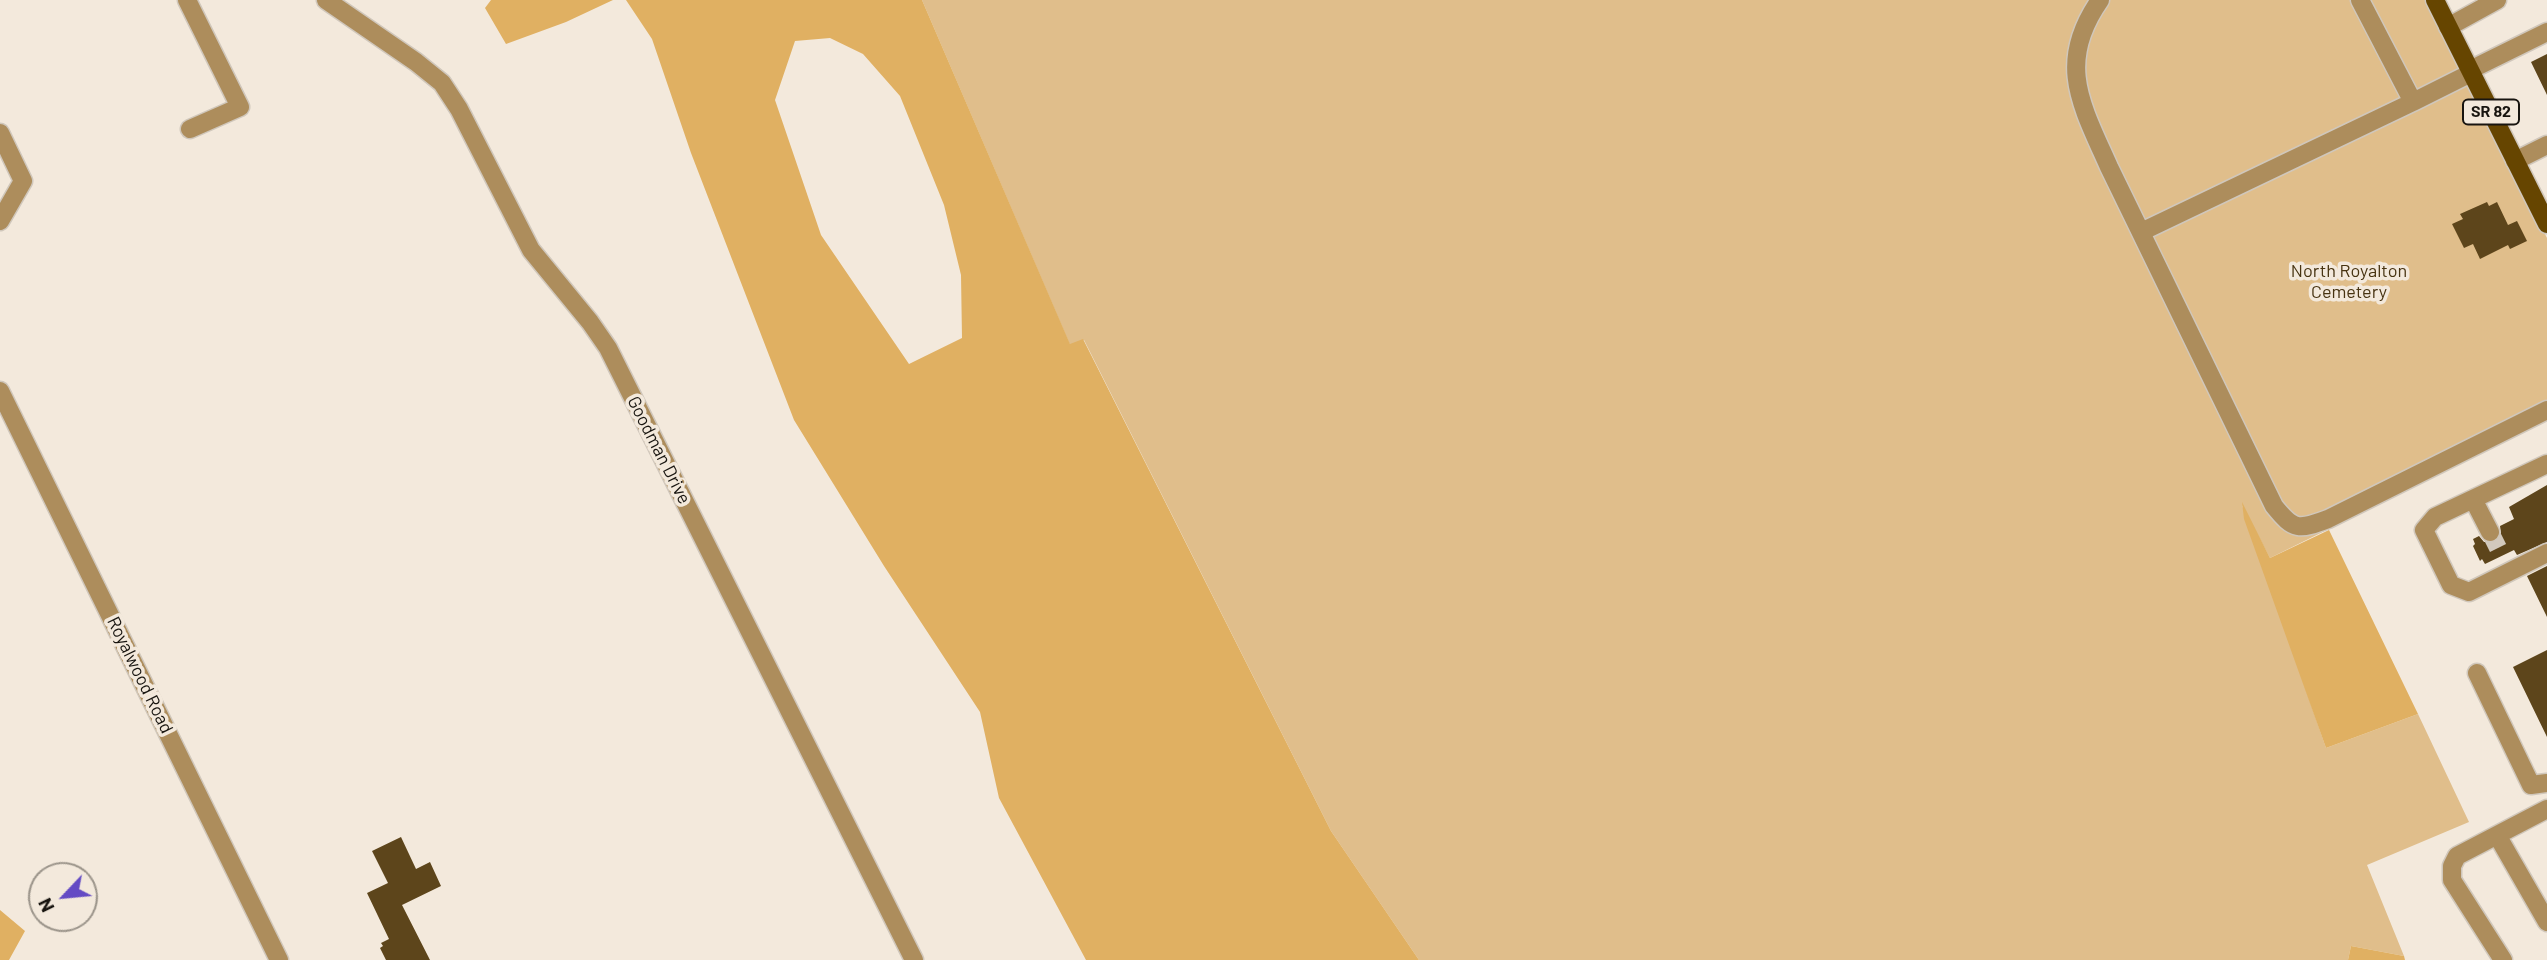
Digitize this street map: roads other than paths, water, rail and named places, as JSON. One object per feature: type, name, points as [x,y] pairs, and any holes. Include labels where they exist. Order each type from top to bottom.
[{"type":"main road","name":"SR 82","points":[[2437,0],[2470,72],[2545,217]]},
{"type":"street","points":[[187,0],[240,107],[190,129]]},
{"type":"street","name":"Goodman Drive","points":[[326,0],[442,83],[459,109],[531,250],[608,348],[914,960]]},
{"type":"street","points":[[2100,0],[2086,20],[2075,57],[2076,83],[2084,111],[2274,506],[2288,524],[2303,527],[2328,519],[2547,410]]},
{"type":"street","points":[[2360,0],[2413,102]]},
{"type":"street","points":[[2448,27],[2497,0]]},
{"type":"street","points":[[2141,232],[2413,102],[2547,32]]},
{"type":"street","points":[[0,133],[23,181],[0,221]]},
{"type":"street","points":[[2515,161],[2547,145]]},
{"type":"street","name":"Royalwood Road","points":[[0,391],[279,960]]},
{"type":"street","points":[[2547,464],[2435,517],[2424,530],[2451,585],[2469,592],[2506,564],[2547,553]]},
{"type":"street","points":[[2473,499],[2490,532]]},
{"type":"street","points":[[2477,673],[2531,785],[2547,783]]},
{"type":"street","points":[[2503,960],[2452,880],[2452,866],[2457,856],[2547,810]]},
{"type":"street","points":[[2497,835],[2547,922]]},
{"type":"tunnel","points":[[2490,532],[2502,556]]},
{"type":"park label","name":"North Royalton Cemetery","points":[[2349,281]]}]
